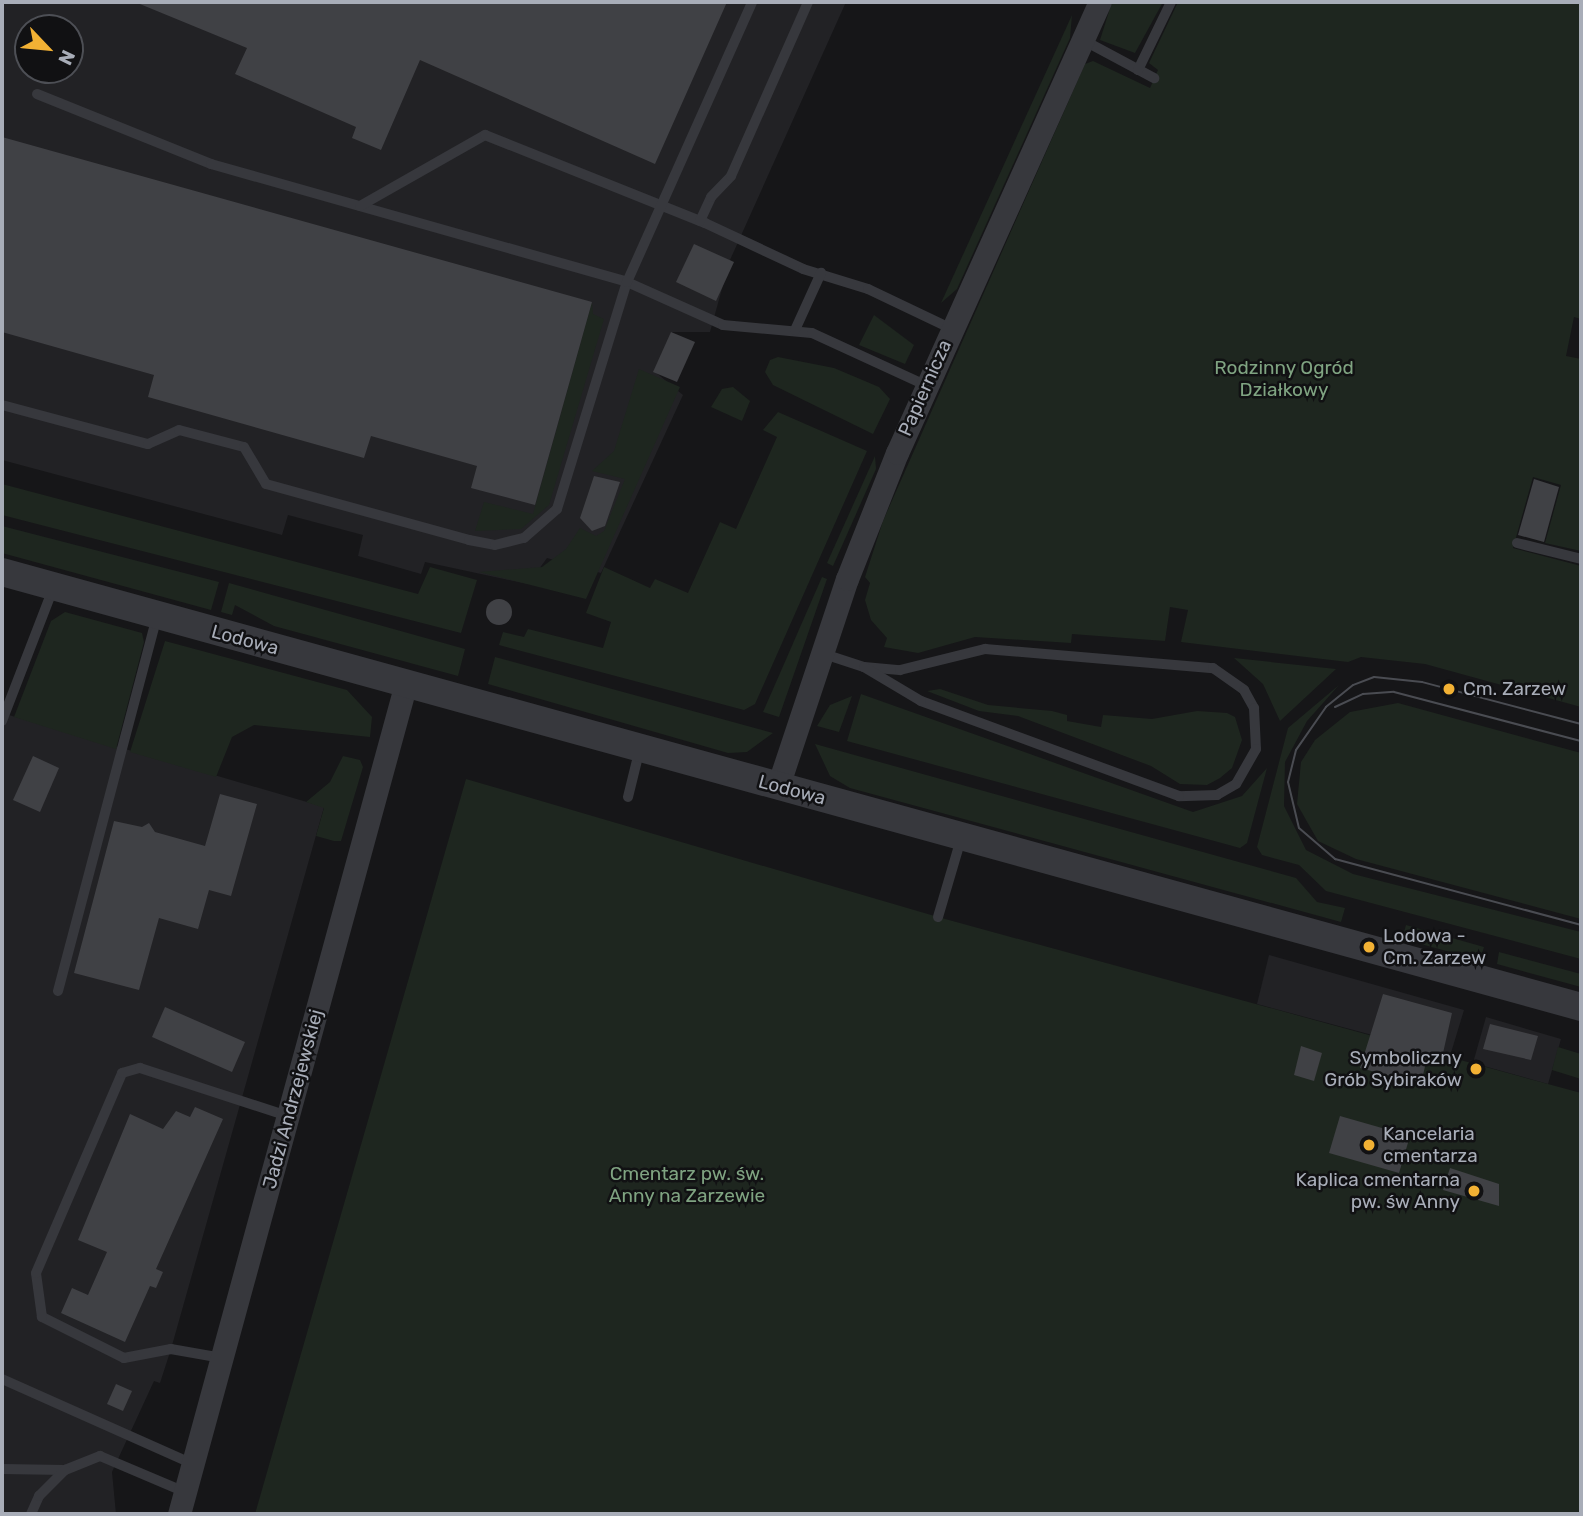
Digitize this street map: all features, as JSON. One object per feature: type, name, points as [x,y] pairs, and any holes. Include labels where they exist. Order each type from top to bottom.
[{"type":"street","name":"Papiernicza","points":[[778,786],[821,653],[927,386],[1099,2]]},
{"type":"street","name":"Lodowa","points":[[2,572],[1581,1007]]},
{"type":"street","name":"Jadzi Andrzejewskiej","points":[[182,1503],[406,683]]},
{"type":"lane","points":[[2,405],[148,444],[179,430],[244,447],[266,484],[470,540],[508,543],[542,526],[557,509],[627,282],[752,2]]},
{"type":"lane","points":[[700,220],[710,197],[731,176],[808,2]]},
{"type":"lane","points":[[1138,70],[1171,2]]},
{"type":"lane","points":[[1083,40],[1154,78]]},
{"type":"lane","points":[[37,94],[211,164],[627,282],[723,325],[795,330],[825,337],[927,386]]},
{"type":"lane","points":[[360,206],[485,135],[700,220],[952,329]]},
{"type":"lane","points":[[795,330],[821,273]]},
{"type":"lane","points":[[1517,543],[1581,559]]},
{"type":"lane","points":[[2,721],[54,586]]},
{"type":"lane","points":[[58,991],[158,615]]},
{"type":"lane","points":[[821,653],[864,667],[921,701],[1179,796],[1199,799],[1236,784],[1256,749],[1254,708],[1229,676],[1213,668],[985,649],[900,670],[864,667]]},
{"type":"lane","points":[[628,797],[640,748]]},
{"type":"lane","points":[[938,917],[962,836]]},
{"type":"lane","points":[[222,1358],[171,1349],[124,1359],[42,1317],[36,1273],[122,1073],[139,1068],[288,1116]]},
{"type":"lane","points":[[2,1379],[193,1464]]},
{"type":"lane","points":[[2,1469],[65,1470],[100,1456],[182,1503]]},
{"type":"lane","points":[[31,1514],[39,1496],[65,1470]]},
{"type":"shaded area","points":[[2,2],[846,2],[730,260],[710,332],[672,332],[654,371],[683,395],[601,573],[547,558],[528,584],[425,562],[421,574],[358,556],[363,535],[288,515],[282,535],[2,460]]},
{"type":"shaded area","points":[[2,713],[324,807],[171,1349],[160,1383],[154,1381],[112,1472],[116,1514],[2,1514]]},
{"type":"shaded area","points":[[1269,955],[1464,1010],[1450,1056],[1257,1004]]},
{"type":"shaded area","points":[[1486,1017],[1561,1039],[1548,1084],[1473,1063]]},
{"type":"green space","points":[[1112,2],[1163,2],[1135,53],[1100,40]]},
{"type":"green space","name":"Rodzinny Ogród Działkowy","points":[[1178,2],[1581,2],[1581,319],[1574,317],[1566,356],[1581,359],[1581,551],[1545,543],[1561,485],[1533,477],[1513,548],[1581,566],[1581,707],[1425,664],[1361,657],[1348,662],[1181,642],[1188,610],[1170,607],[1165,641],[1072,634],[1071,643],[975,637],[918,653],[884,647],[887,638],[871,620],[865,600],[870,583],[865,577],[883,521],[1085,64],[1093,61],[1150,88],[1158,70],[1149,63]]},
{"type":"green space","points":[[1072,15],[1070,38],[957,289],[941,303]]},
{"type":"green space","points":[[592,302],[593,314],[604,319],[549,505],[521,529],[475,531],[484,502],[533,514]]},
{"type":"green space","points":[[874,315],[914,345],[905,364],[859,345]]},
{"type":"green space","points":[[778,357],[834,368],[879,387],[890,399],[873,434],[773,385],[765,372],[770,360]]},
{"type":"green space","points":[[639,369],[680,387],[586,599],[479,572],[542,567],[566,549],[580,528],[596,536],[604,531],[625,479],[592,471],[614,451]]},
{"type":"green space","points":[[733,387],[750,401],[742,421],[711,407],[722,389]]},
{"type":"green space","points":[[778,412],[867,451],[755,704],[744,710],[499,645],[503,632],[524,637],[528,629],[603,648],[611,622],[586,613],[604,567],[650,588],[655,579],[688,593],[720,522],[736,529],[777,437],[763,430]]},
{"type":"green space","points":[[875,456],[876,469],[833,566],[827,563]]},
{"type":"green space","points":[[2,484],[418,594],[430,567],[477,580],[461,633],[2,515]]},
{"type":"green space","points":[[2,526],[219,582],[211,610],[2,553]]},
{"type":"green space","points":[[822,577],[827,579],[779,717],[763,712]]},
{"type":"green space","points":[[229,583],[465,649],[458,676],[274,626],[235,605],[232,615],[221,612]]},
{"type":"green space","points":[[65,612],[142,633],[144,642],[116,749],[14,717],[51,621]]},
{"type":"green space","points":[[165,641],[347,690],[372,717],[370,737],[254,725],[232,737],[216,777],[130,752]]},
{"type":"green space","points":[[495,657],[773,733],[747,752],[728,753],[488,684]]},
{"type":"green space","points":[[1234,658],[1336,669],[1280,721],[1263,684]]},
{"type":"green space","points":[[1339,685],[1307,721],[1285,762],[1284,806],[1306,850],[1353,874],[1581,932],[1581,959],[1326,891],[1299,865],[1262,855],[1257,847],[1288,728]]},
{"type":"green space","points":[[940,689],[988,705],[1052,711],[1067,715],[1067,721],[1101,727],[1103,715],[1152,719],[1197,711],[1227,713],[1235,717],[1242,740],[1232,768],[1220,778],[1207,785],[1180,784],[1151,766],[1018,716],[979,711],[927,691]]},
{"type":"green space","points":[[861,694],[1193,812],[1242,796],[1267,768],[1247,843],[1240,848],[847,741]]},
{"type":"green space","points":[[852,696],[839,732],[817,726],[830,705]]},
{"type":"green space","points":[[1398,703],[1581,753],[1581,919],[1356,859],[1318,841],[1297,804],[1301,762],[1315,740],[1350,712]]},
{"type":"green space","points":[[815,744],[1296,878],[1317,902],[1345,908],[1341,922],[850,788],[830,776]]},
{"type":"green space","points":[[343,756],[360,760],[363,767],[341,841],[334,841],[316,836],[324,808],[306,802],[330,782]]},
{"type":"green space","name":"Cmentarz pw. św. Anny na Zarzewie","points":[[466,779],[938,917],[1581,1093],[1581,1514],[255,1514]]},
{"type":"green space","points":[[1406,925],[1484,947],[1480,960],[1402,939]]},
{"type":"green space","points":[[1499,952],[1581,974],[1581,987],[1497,964]]},
{"type":"green space","points":[[1558,1047],[1581,1054],[1581,1079],[1552,1070]]},
{"type":"building","points":[[135,2],[727,2],[655,164],[420,60],[381,150],[352,138],[356,127],[235,74],[247,48]]},
{"type":"building","points":[[2,137],[592,302],[535,505],[471,488],[477,466],[371,436],[364,458],[148,397],[154,375],[2,332]]},
{"type":"building","points":[[694,244],[734,262],[716,301],[676,282]]},
{"type":"building","points":[[671,332],[695,342],[677,382],[653,372]]},
{"type":"building","points":[[594,476],[620,482],[605,526],[592,531],[580,518]]},
{"type":"building","points":[[1534,479],[1559,487],[1544,542],[1518,535]]},
{"type":"building","points":[[499,599],[508,603],[512,612],[508,621],[499,625],[490,621],[486,612],[490,603]]},
{"type":"building","points":[[33,756],[59,768],[40,812],[13,800]]},
{"type":"building","points":[[220,794],[257,804],[231,896],[209,890],[198,929],[159,918],[139,990],[74,973],[114,821],[142,827],[149,823],[155,832],[205,846]]},
{"type":"building","points":[[1383,994],[1452,1013],[1441,1062],[1426,1062],[1421,1084],[1360,1068]]},
{"type":"building","points":[[165,1007],[245,1042],[232,1072],[152,1037]]},
{"type":"building","points":[[1490,1024],[1538,1036],[1531,1060],[1483,1049]]},
{"type":"building","points":[[1301,1046],[1322,1053],[1314,1081],[1294,1075]]},
{"type":"building","points":[[195,1107],[223,1119],[156,1269],[163,1272],[156,1288],[150,1286],[125,1342],[61,1313],[72,1288],[88,1295],[107,1252],[78,1240],[130,1114],[163,1129],[176,1111],[190,1117]]},
{"type":"building","name":"Kancelaria cmentarza","points":[[1340,1116],[1410,1136],[1399,1173],[1329,1153]]},
{"type":"building","name":"Kaplica cmentarna pw. św Anny","points":[[1450,1168],[1499,1184],[1499,1206],[1443,1190]]},
{"type":"building","points":[[116,1384],[132,1391],[123,1411],[107,1404]]},
{"type":"tram line","points":[[1581,724],[1422,682],[1374,677],[1353,685],[1326,707],[1296,750],[1288,782],[1299,828],[1335,859],[1581,925]]},
{"type":"tram line","points":[[1335,707],[1363,694],[1394,692],[1581,741]]},
{"type":"place","name":"Cm. Zarzew","points":[[1449,689]]},
{"type":"place","name":"Lodowa - Cm. Zarzew","points":[[1369,947]]},
{"type":"place","name":"Symboliczny Grób Sybiraków","points":[[1476,1069]]},
{"type":"place","name":"Kancelaria cmentarza","points":[[1369,1145]]},
{"type":"place","name":"Kaplica cmentarna pw. św Anny","points":[[1474,1191]]}]
